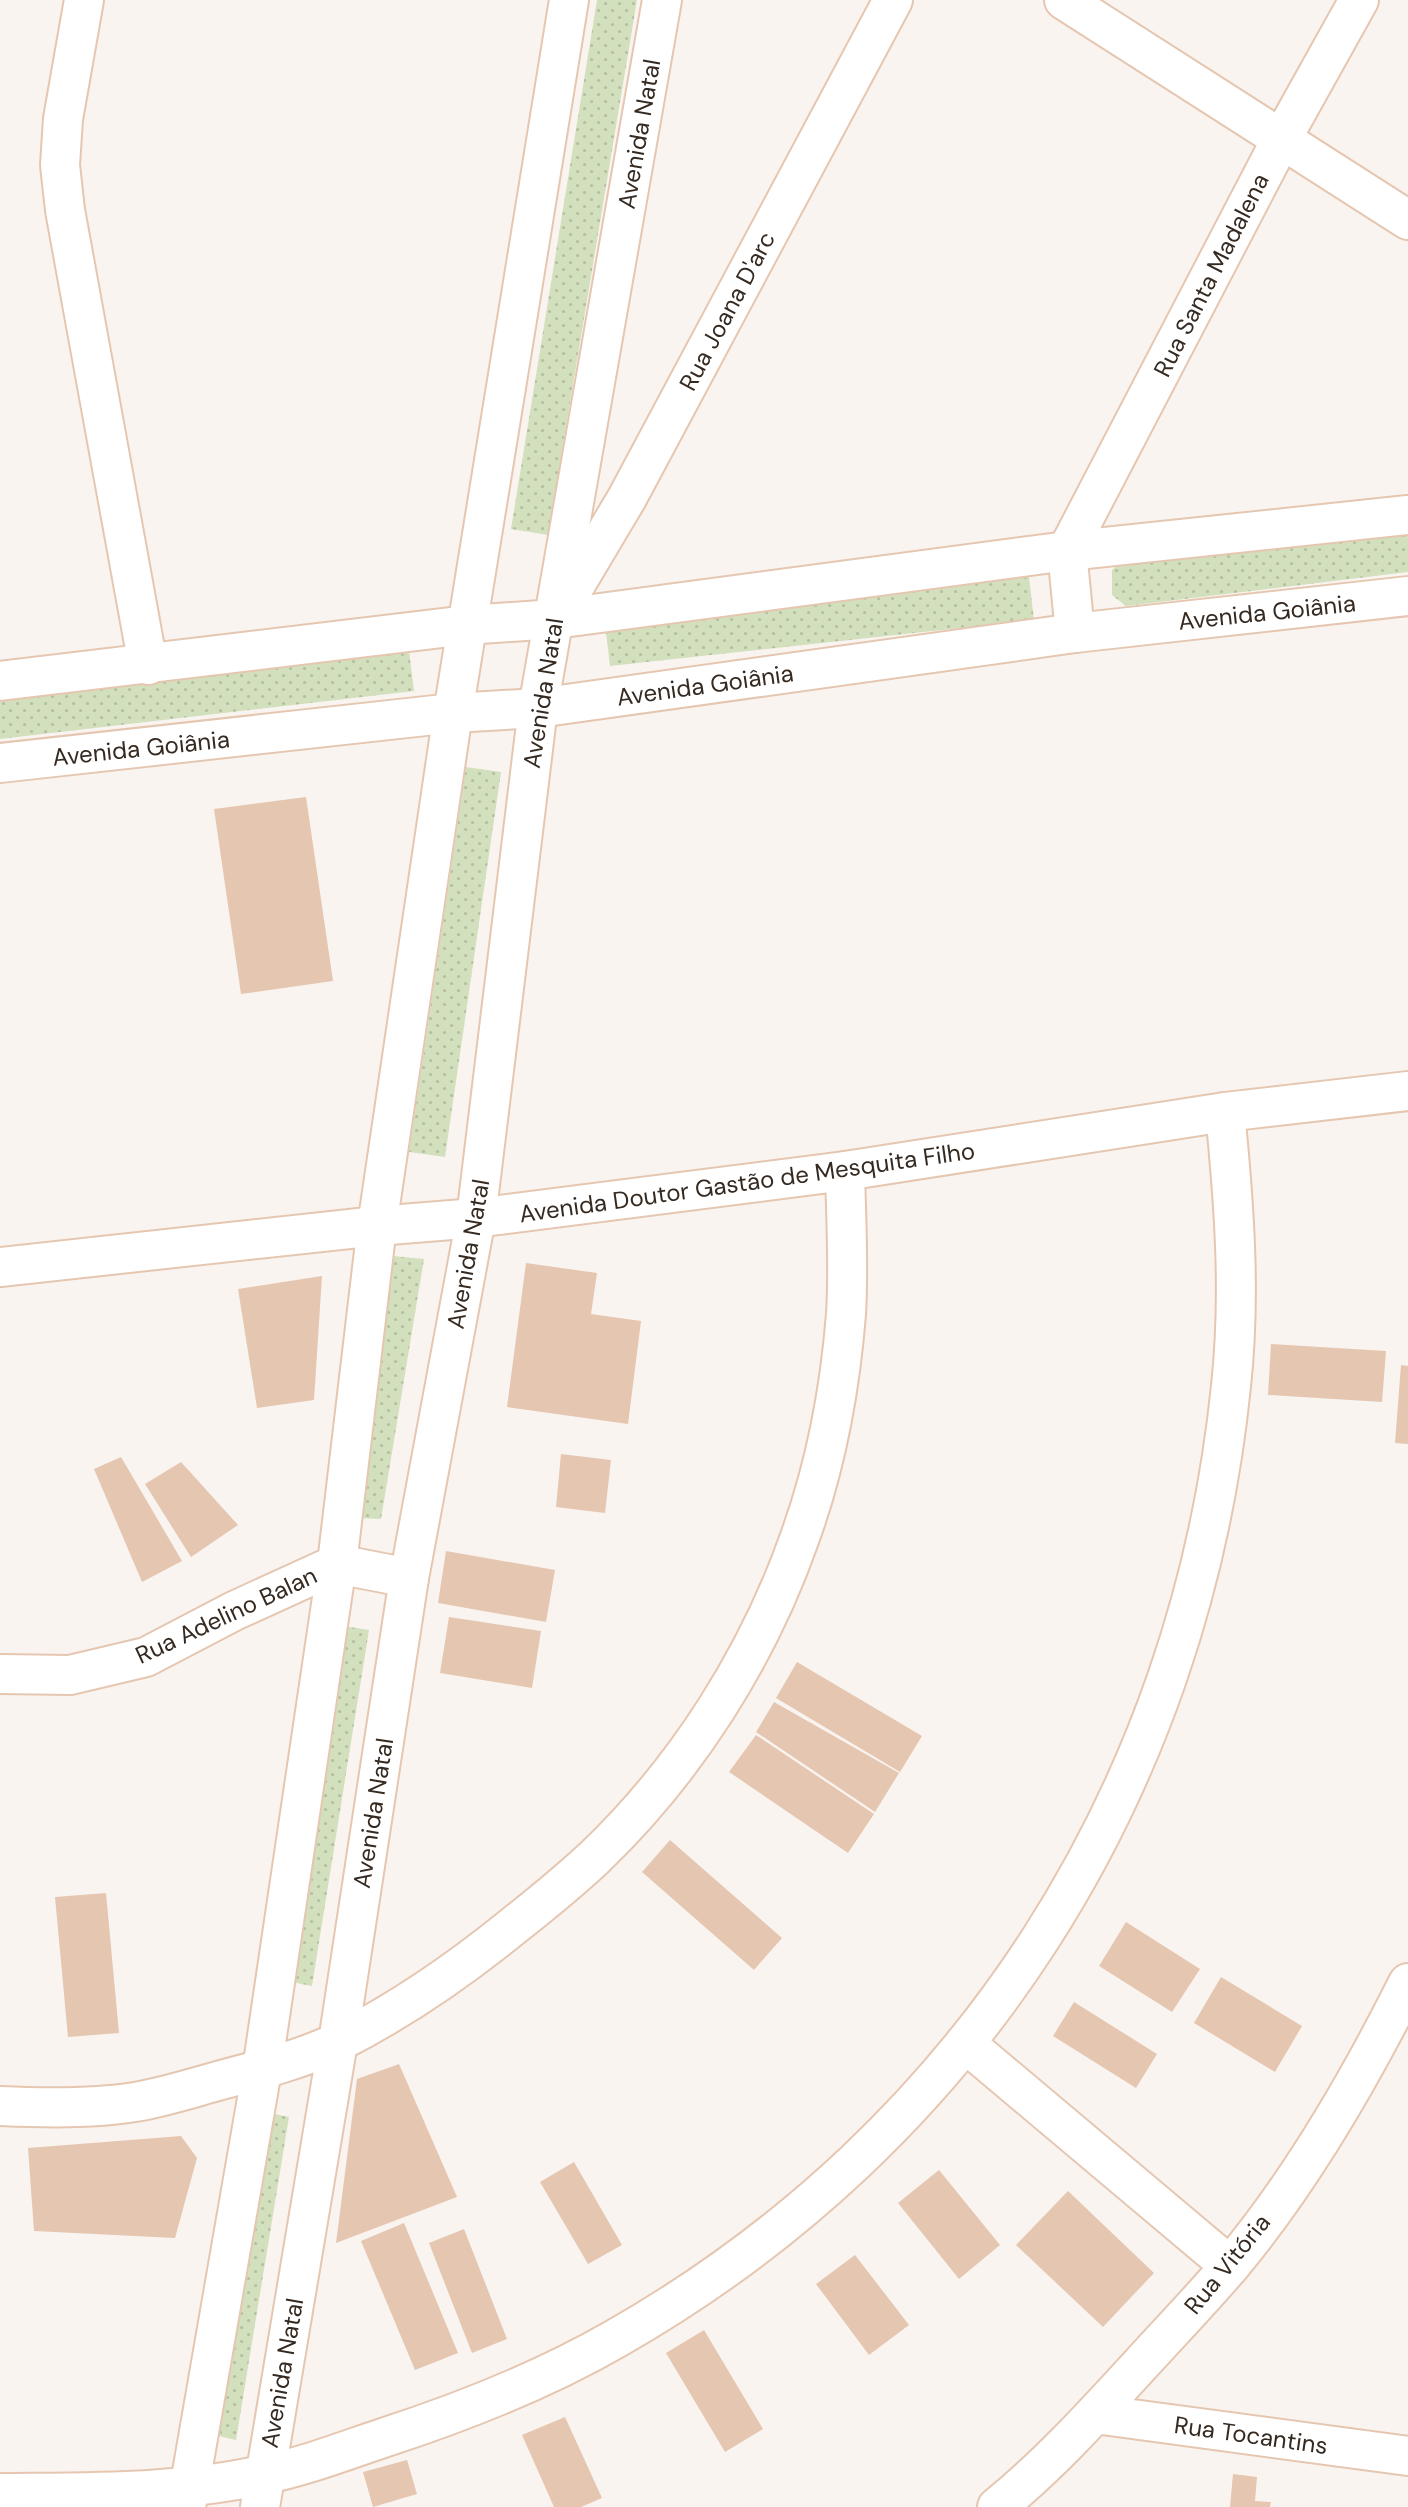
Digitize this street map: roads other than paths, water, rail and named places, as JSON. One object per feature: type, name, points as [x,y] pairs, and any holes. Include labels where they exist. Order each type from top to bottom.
[{"type":"street","points":[[84,0],[63,119],[60,165],[65,210],[148,665]]},
{"type":"street","points":[[187,2497],[262,2070],[337,1564],[377,1226],[453,713],[569,0]]},
{"type":"street","name":"Avenida Natal","points":[[262,2491],[338,2042],[409,1578],[476,1218],[538,708],[662,0]]},
{"type":"street","name":"Rua Joana D'arc","points":[[555,619],[627,498],[893,0]]},
{"type":"street","points":[[1064,0],[1408,220]]},
{"type":"street","name":"Rua Santa Madalena","points":[[1067,551],[1281,139],[1359,0]]},
{"type":"street","points":[[0,681],[467,625],[555,619],[1067,551],[1408,515]]},
{"type":"street","points":[[1067,551],[1075,632]]},
{"type":"street","name":"Avenida Goiânia","points":[[0,763],[453,713],[538,708],[1075,632],[1408,596]]},
{"type":"street","name":"Avenida Doutor Gastão de Mesquita Filho","points":[[0,1268],[377,1226],[476,1218],[845,1171],[1225,1112],[1408,1091]]},
{"type":"street","points":[[0,2493],[187,2497],[262,2491],[531,2382],[614,2340],[692,2291],[768,2237],[839,2178],[905,2113],[965,2043],[1020,1971],[1068,1895],[1111,1815],[1148,1733],[1178,1648],[1202,1561],[1220,1472],[1232,1382],[1236,1292],[1234,1202],[1225,1112]]},
{"type":"street","points":[[0,2106],[50,2108],[135,2102],[262,2070],[338,2042],[420,1994],[474,1958],[594,1858],[647,1802],[695,1741],[736,1677],[772,1608],[800,1536],[823,1463],[838,1387],[846,1311],[845,1171]]},
{"type":"street","name":"Rua Adelino Balan","points":[[0,1674],[70,1675],[146,1657],[234,1611],[337,1564],[409,1578]]},
{"type":"street","name":"Rua Vitória","points":[[997,2507],[1095,2414],[1230,2266],[1295,2178],[1353,2086],[1408,1983]]},
{"type":"street","points":[[965,2043],[1230,2266]]},
{"type":"street","name":"Rua Tocantins","points":[[1095,2414],[1408,2456]]}]
